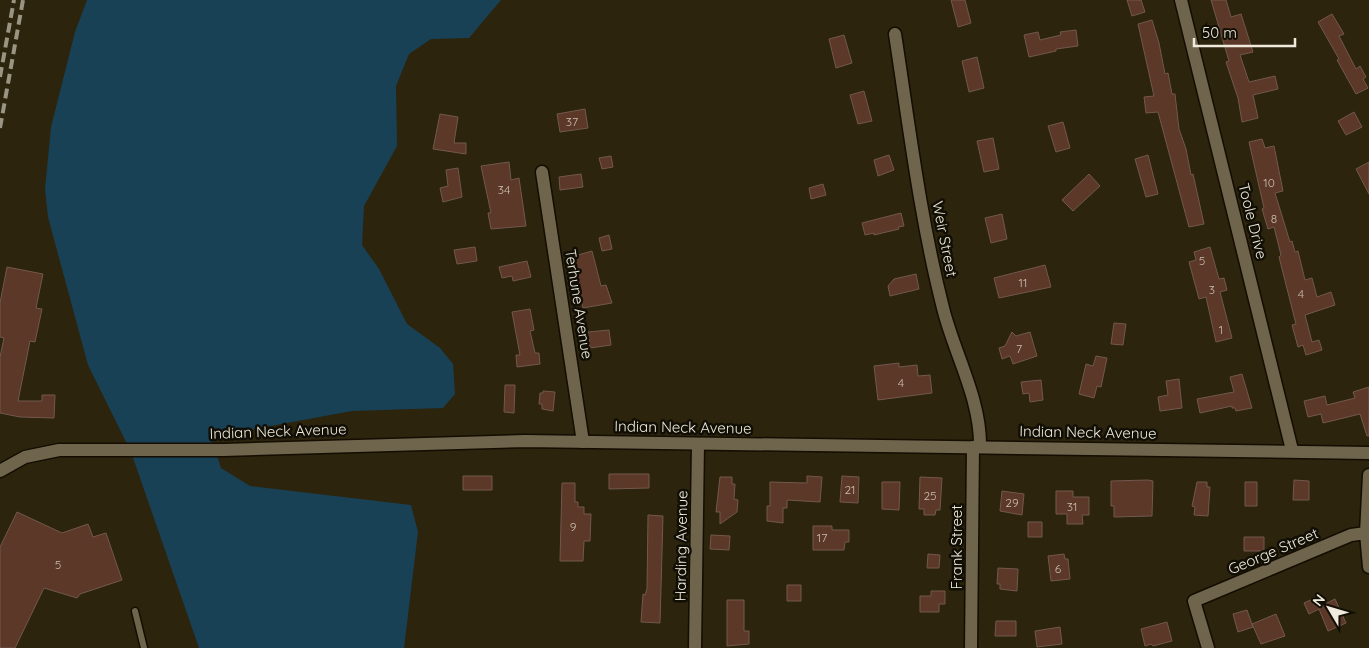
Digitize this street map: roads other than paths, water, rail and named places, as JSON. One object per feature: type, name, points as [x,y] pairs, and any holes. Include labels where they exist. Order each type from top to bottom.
[{"type":"street","name":"Toole Drive","points":[[1181,0],[1292,450]]},
{"type":"street","name":"Weir Street","points":[[894,34],[929,251],[950,333],[978,420],[976,447]]},
{"type":"street","name":"Terhune Avenue","points":[[542,172],[583,442]]},
{"type":"street","name":"Indian Neck Avenue","points":[[0,470],[25,457],[40,452],[224,450],[498,442],[1369,452]]},
{"type":"street","name":"Harding Avenue","points":[[695,648],[698,444]]},
{"type":"street","name":"Frank Street","points":[[972,648],[976,447]]},
{"type":"street","points":[[1369,475],[1366,533],[1369,567]]},
{"type":"street","name":"George Street","points":[[1208,648],[1194,601],[1351,535],[1366,533]]},
{"type":"lane","points":[[135,611],[144,648]]},
{"type":"water","points":[[87,0],[501,0],[469,38],[431,39],[409,54],[396,86],[397,146],[364,206],[362,245],[379,269],[407,324],[440,348],[453,364],[455,394],[443,408],[352,411],[211,437],[221,468],[250,486],[411,505],[418,532],[404,648],[199,648],[131,452],[88,365],[48,217],[45,189],[51,127],[75,32]]},
{"type":"railway","points":[[0,77],[14,0]]},
{"type":"railway","points":[[0,128],[23,0]]}]
